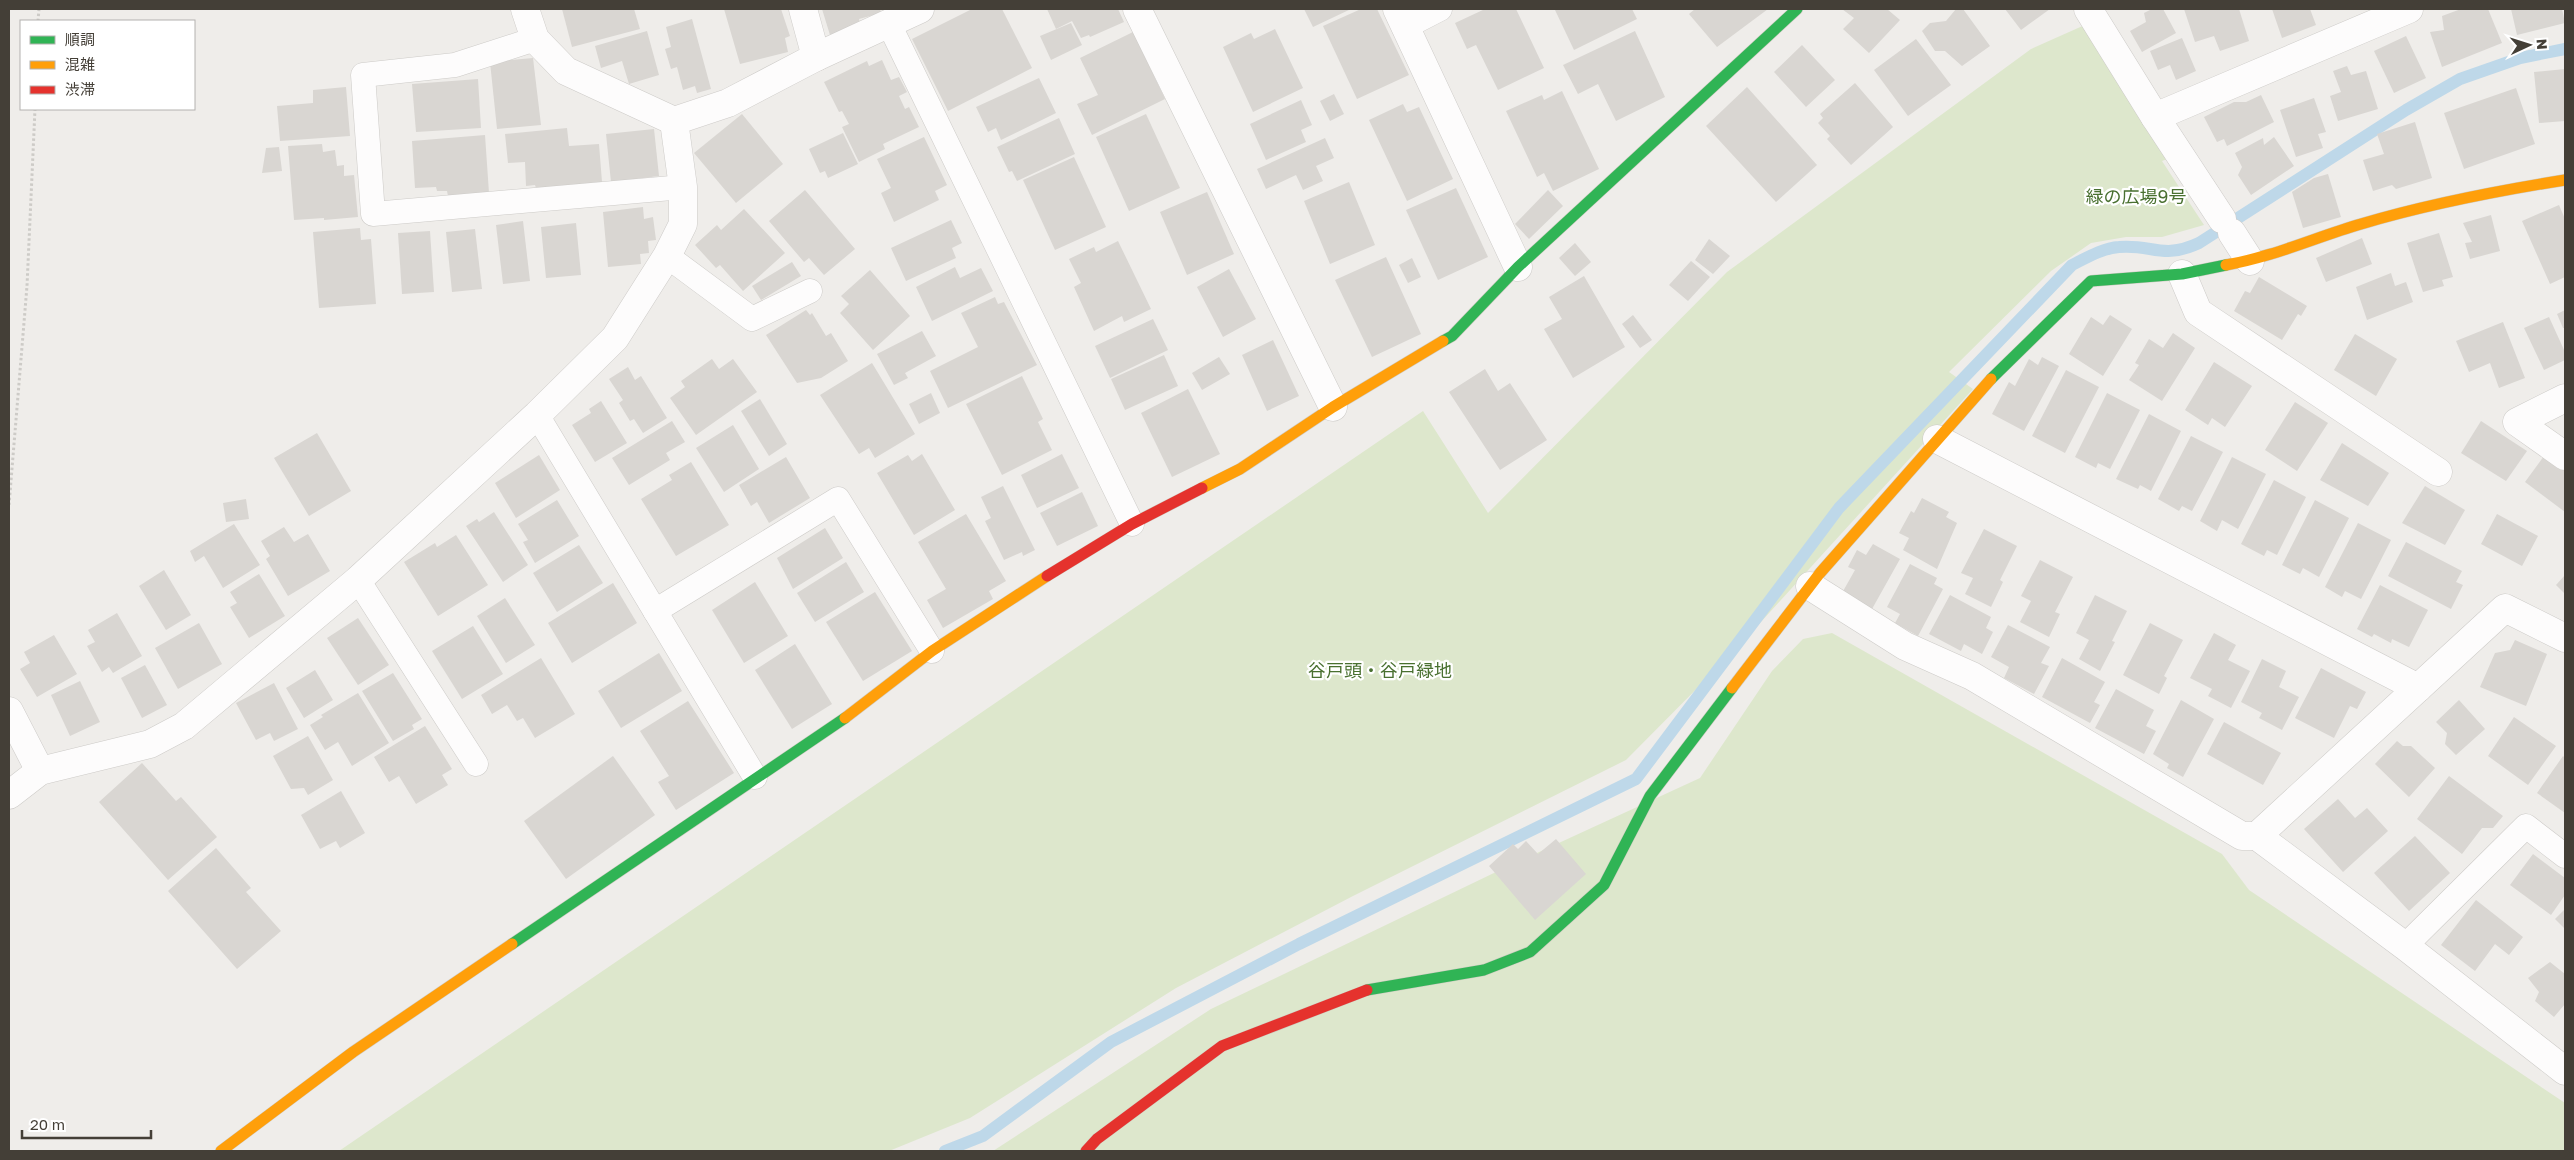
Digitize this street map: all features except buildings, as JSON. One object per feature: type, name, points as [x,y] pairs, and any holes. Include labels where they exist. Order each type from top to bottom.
[{"type":"street","points":[[525,9],[535,39],[566,71],[674,121],[728,103],[816,57],[920,9]]},
{"type":"street","points":[[803,9],[816,57]]},
{"type":"street","points":[[1137,9],[1333,408]]},
{"type":"street","points":[[220,1151],[353,1052],[755,776],[846,717],[932,651],[1029,587],[1132,524],[1240,469],[1333,408],[1452,336],[1518,268],[1797,9]]},
{"type":"street","points":[[2088,9],[2155,117],[2250,261]]},
{"type":"street","points":[[2155,117],[2409,9]]},
{"type":"street","points":[[1401,18],[1518,268]]},
{"type":"street","points":[[9,795],[40,771],[150,744],[184,726],[358,580],[537,416],[615,338],[667,256],[683,224],[683,186],[674,121]]},
{"type":"street","points":[[1086,1151],[1097,1139],[1222,1046],[1359,991],[1484,970],[1530,952],[1604,885],[1650,796],[1810,586],[2006,361],[2091,281],[2182,274],[2250,261],[2360,224],[2474,195],[2565,180]]},
{"type":"street","points":[[2182,274],[2198,312],[2438,472]]},
{"type":"street","points":[[2565,398],[2517,422],[2565,456]]},
{"type":"street","points":[[1937,439],[2418,688]]},
{"type":"street","points":[[1810,586],[1905,646],[1972,676],[2242,836],[2257,836],[2405,946],[2565,1071]]},
{"type":"street","points":[[2257,836],[2505,608],[2565,638]]},
{"type":"street","points":[[9,711],[40,771]]},
{"type":"lane","points":[[1401,18],[1440,9]]},
{"type":"lane","points":[[888,24],[1132,524]]},
{"type":"lane","points":[[535,39],[454,65],[362,75],[373,214],[683,186]]},
{"type":"lane","points":[[667,256],[752,319],[810,290]]},
{"type":"lane","points":[[537,416],[755,776]]},
{"type":"lane","points":[[655,611],[838,499],[932,651]]},
{"type":"lane","points":[[358,580],[476,764]]},
{"type":"lane","points":[[2405,946],[2526,826],[2565,856]]},
{"type":"path","points":[[9,505],[27,286],[35,110]]},
{"type":"green space","name":"谷戸頭・谷戸緑地","points":[[2096,20],[2180,154],[2162,161],[2204,225],[2162,237],[2126,237],[2091,243],[2051,271],[1949,372],[1973,389],[1739,646],[1626,760],[1353,896],[1176,988],[970,1118],[889,1151],[339,1151],[1423,411],[1488,513],[1727,272],[2031,49]]},
{"type":"green space","points":[[1832,633],[2222,854],[2249,890],[2565,1103],[2565,1151],[993,1151],[1211,1009],[1496,872],[1700,778],[1772,671],[1803,639]]},
{"type":"waterway","points":[[945,1151],[983,1136],[1111,1042],[1299,944],[1636,779],[1839,508],[2072,265],[2107,249],[2131,247],[2166,251],[2186,248],[2199,243],[2406,110],[2460,79],[2520,58],[2565,49]]},
{"type":"traffic: fast","points":[[1443,341],[1452,336],[1518,267],[1797,9]]},
{"type":"traffic: fast","points":[[1991,379],[2091,281],[2182,274],[2226,265]]},
{"type":"traffic: fast","points":[[1367,990],[1484,970],[1530,952],[1604,885],[1650,796],[1732,688]]},
{"type":"traffic: fast","points":[[512,944],[845,718]]},
{"type":"traffic: slow","points":[[2226,265],[2261,257],[2344,229],[2411,210],[2488,193],[2565,180]]},
{"type":"traffic: slow","points":[[1202,488],[1240,469],[1333,407],[1443,341]]},
{"type":"traffic: slow","points":[[1732,688],[1820,573],[1991,379]]},
{"type":"traffic: slow","points":[[845,718],[932,651],[1047,576]]},
{"type":"traffic: slow","points":[[221,1151],[353,1052],[512,944]]},
{"type":"traffic: jam","points":[[1047,576],[1132,524],[1202,488]]},
{"type":"traffic: jam","points":[[1086,1151],[1097,1139],[1222,1046],[1367,990]]},
{"type":"park label","name":"緑の広場9号","points":[[2136,196]]}]
